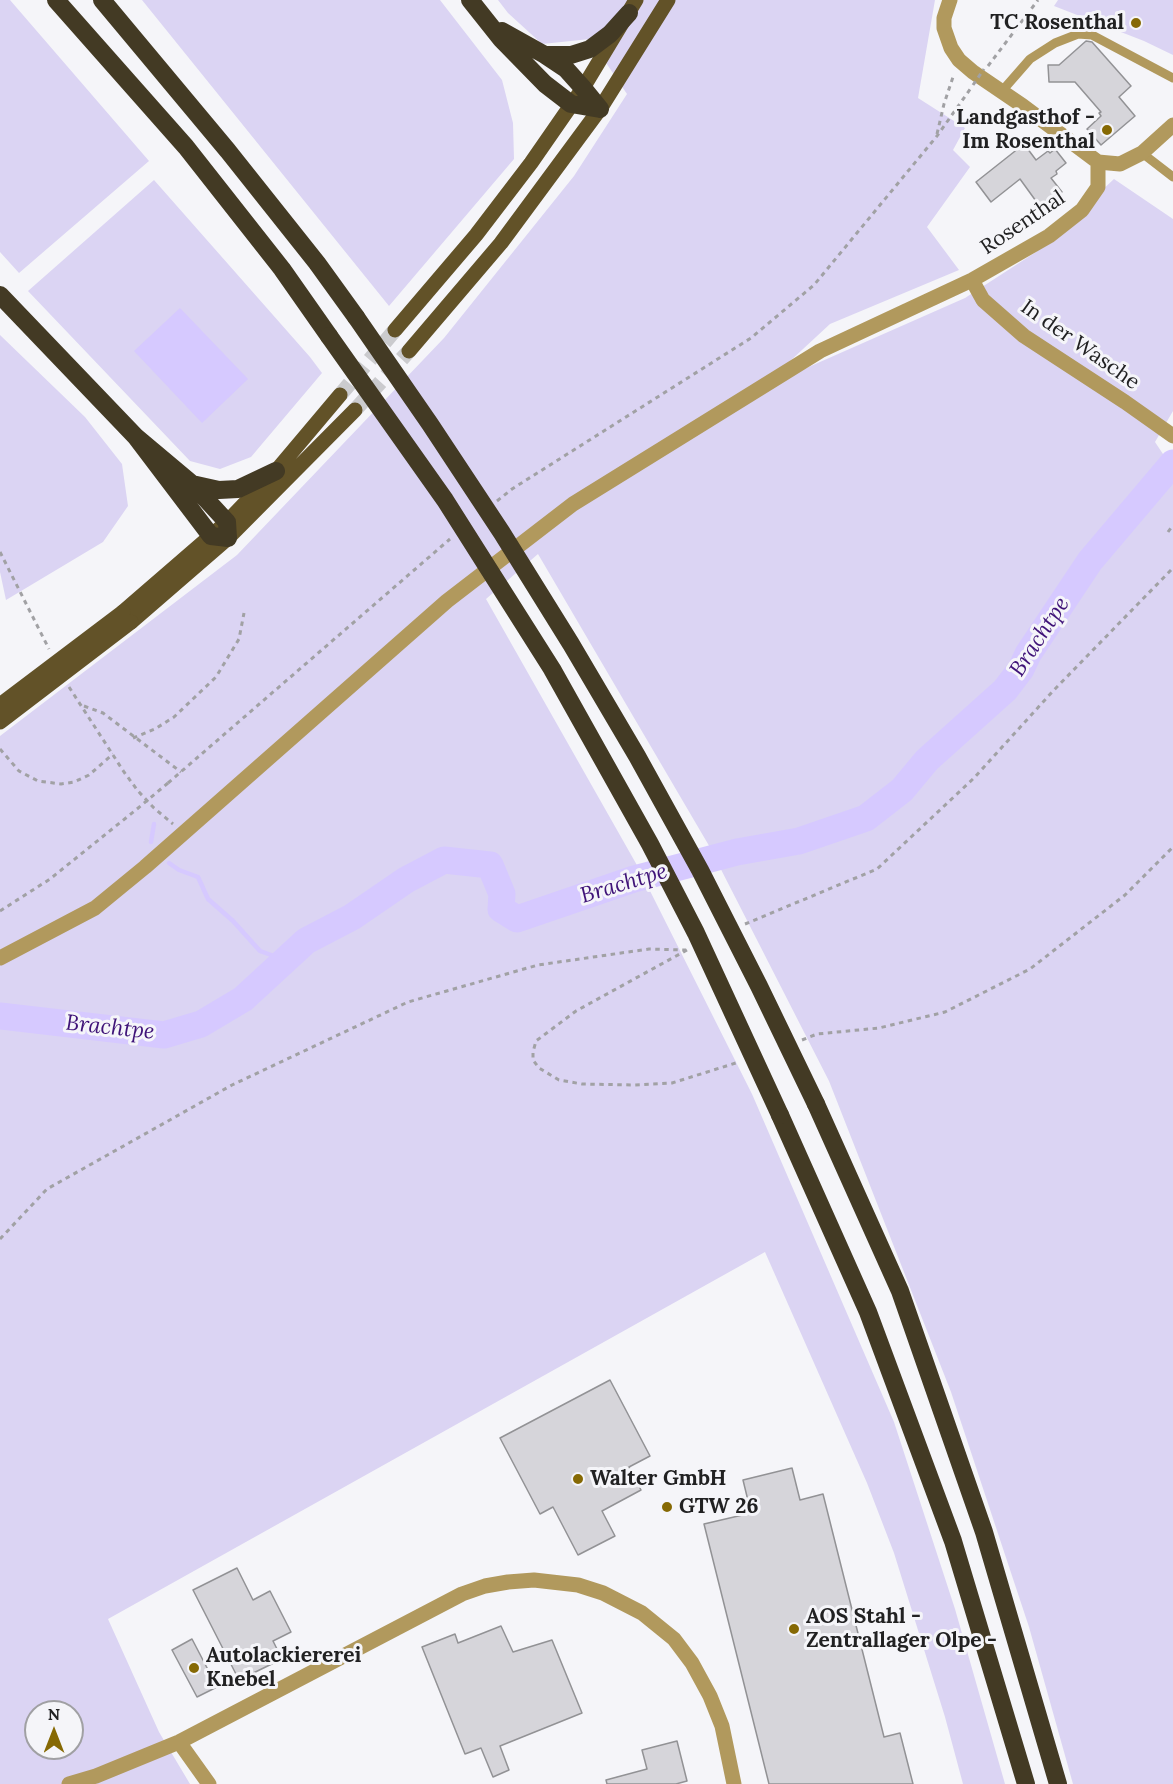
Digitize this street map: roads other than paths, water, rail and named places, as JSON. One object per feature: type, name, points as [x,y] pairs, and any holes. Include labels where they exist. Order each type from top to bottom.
[{"type":"highway","points":[[56,0],[186,147],[282,269],[445,500],[505,593],[591,737],[650,844],[696,933],[868,1312],[953,1541],[1026,1784]]},
{"type":"highway","points":[[102,0],[228,151],[317,263],[356,317],[470,483],[571,644],[700,870],[816,1104],[904,1302],[984,1532],[1058,1784]]},
{"type":"highway","points":[[470,0],[529,69],[571,104],[600,110]]},
{"type":"highway","points":[[545,55],[571,56],[590,49],[610,33],[632,6]]},
{"type":"highway","points":[[482,15],[512,38],[566,69],[584,87],[600,110]]},
{"type":"highway","points":[[0,295],[136,437],[222,532]]},
{"type":"highway","points":[[136,437],[192,484],[222,532]]},
{"type":"highway","points":[[192,484],[219,490],[238,489],[276,471]]},
{"type":"main road","points":[[409,351],[501,243],[600,110],[668,0]]},
{"type":"main road","points":[[395,330],[476,235],[531,163],[584,87],[632,6]]},
{"type":"main road","points":[[222,532],[340,395]]},
{"type":"main road","points":[[0,722],[127,617],[356,410]]},
{"type":"main road","points":[[0,705],[127,617]]},
{"type":"street","points":[[950,0],[944,18],[944,28],[951,48],[959,60],[1098,162],[1120,164],[1142,153],[1173,125]]},
{"type":"street","name":"Rosenthal","points":[[0,958],[95,908],[185,833],[447,601],[573,504],[820,351],[972,280],[1049,236],[1082,210],[1098,187],[1098,162]]},
{"type":"street","name":"In der Wasche","points":[[972,280],[983,300],[1024,336],[1172,435]]},
{"type":"street","points":[[69,1784],[96,1776],[179,1742],[462,1594],[508,1582],[558,1581],[578,1585],[625,1603],[642,1613],[674,1639],[697,1671],[710,1696],[722,1726],[734,1784]]},
{"type":"street","points":[[179,1742],[209,1784]]},
{"type":"lane","points":[[1002,92],[1030,59],[1055,43],[1078,34],[1092,35],[1173,78]]},
{"type":"lane","points":[[1142,153],[1173,177]]},
{"type":"waterway","name":"Brachtpe","points":[[0,1016],[164,1035],[201,1024],[243,999],[306,941],[352,917],[406,880],[444,860],[490,865],[502,894],[501,909],[517,919],[634,879],[737,852],[799,841],[866,818],[902,790],[927,760],[1005,690],[1021,669],[1028,654],[1090,561],[1173,463]]},
{"type":"waterway","points":[[151,842],[154,824]]},
{"type":"waterway","points":[[169,863],[179,870],[198,877],[208,899],[233,921],[260,951],[285,960]]},
{"type":"tunnel","points":[[340,395],[395,330]]},
{"type":"tunnel","points":[[355,410],[409,351]]},
{"type":"place","name":"TC Rosenthal","points":[[1136,23]]},
{"type":"place","name":"Landgasthof - Im Rosenthal","points":[[1107,130]]},
{"type":"place","name":"Walter GmbH","points":[[578,1479]]},
{"type":"place","name":"GTW 26","points":[[667,1507]]},
{"type":"place","name":"AOS Stahl - Zentrallager Olpe -","points":[[794,1629]]},
{"type":"place","name":"Autolackiererei Knebel","points":[[194,1668]]}]
